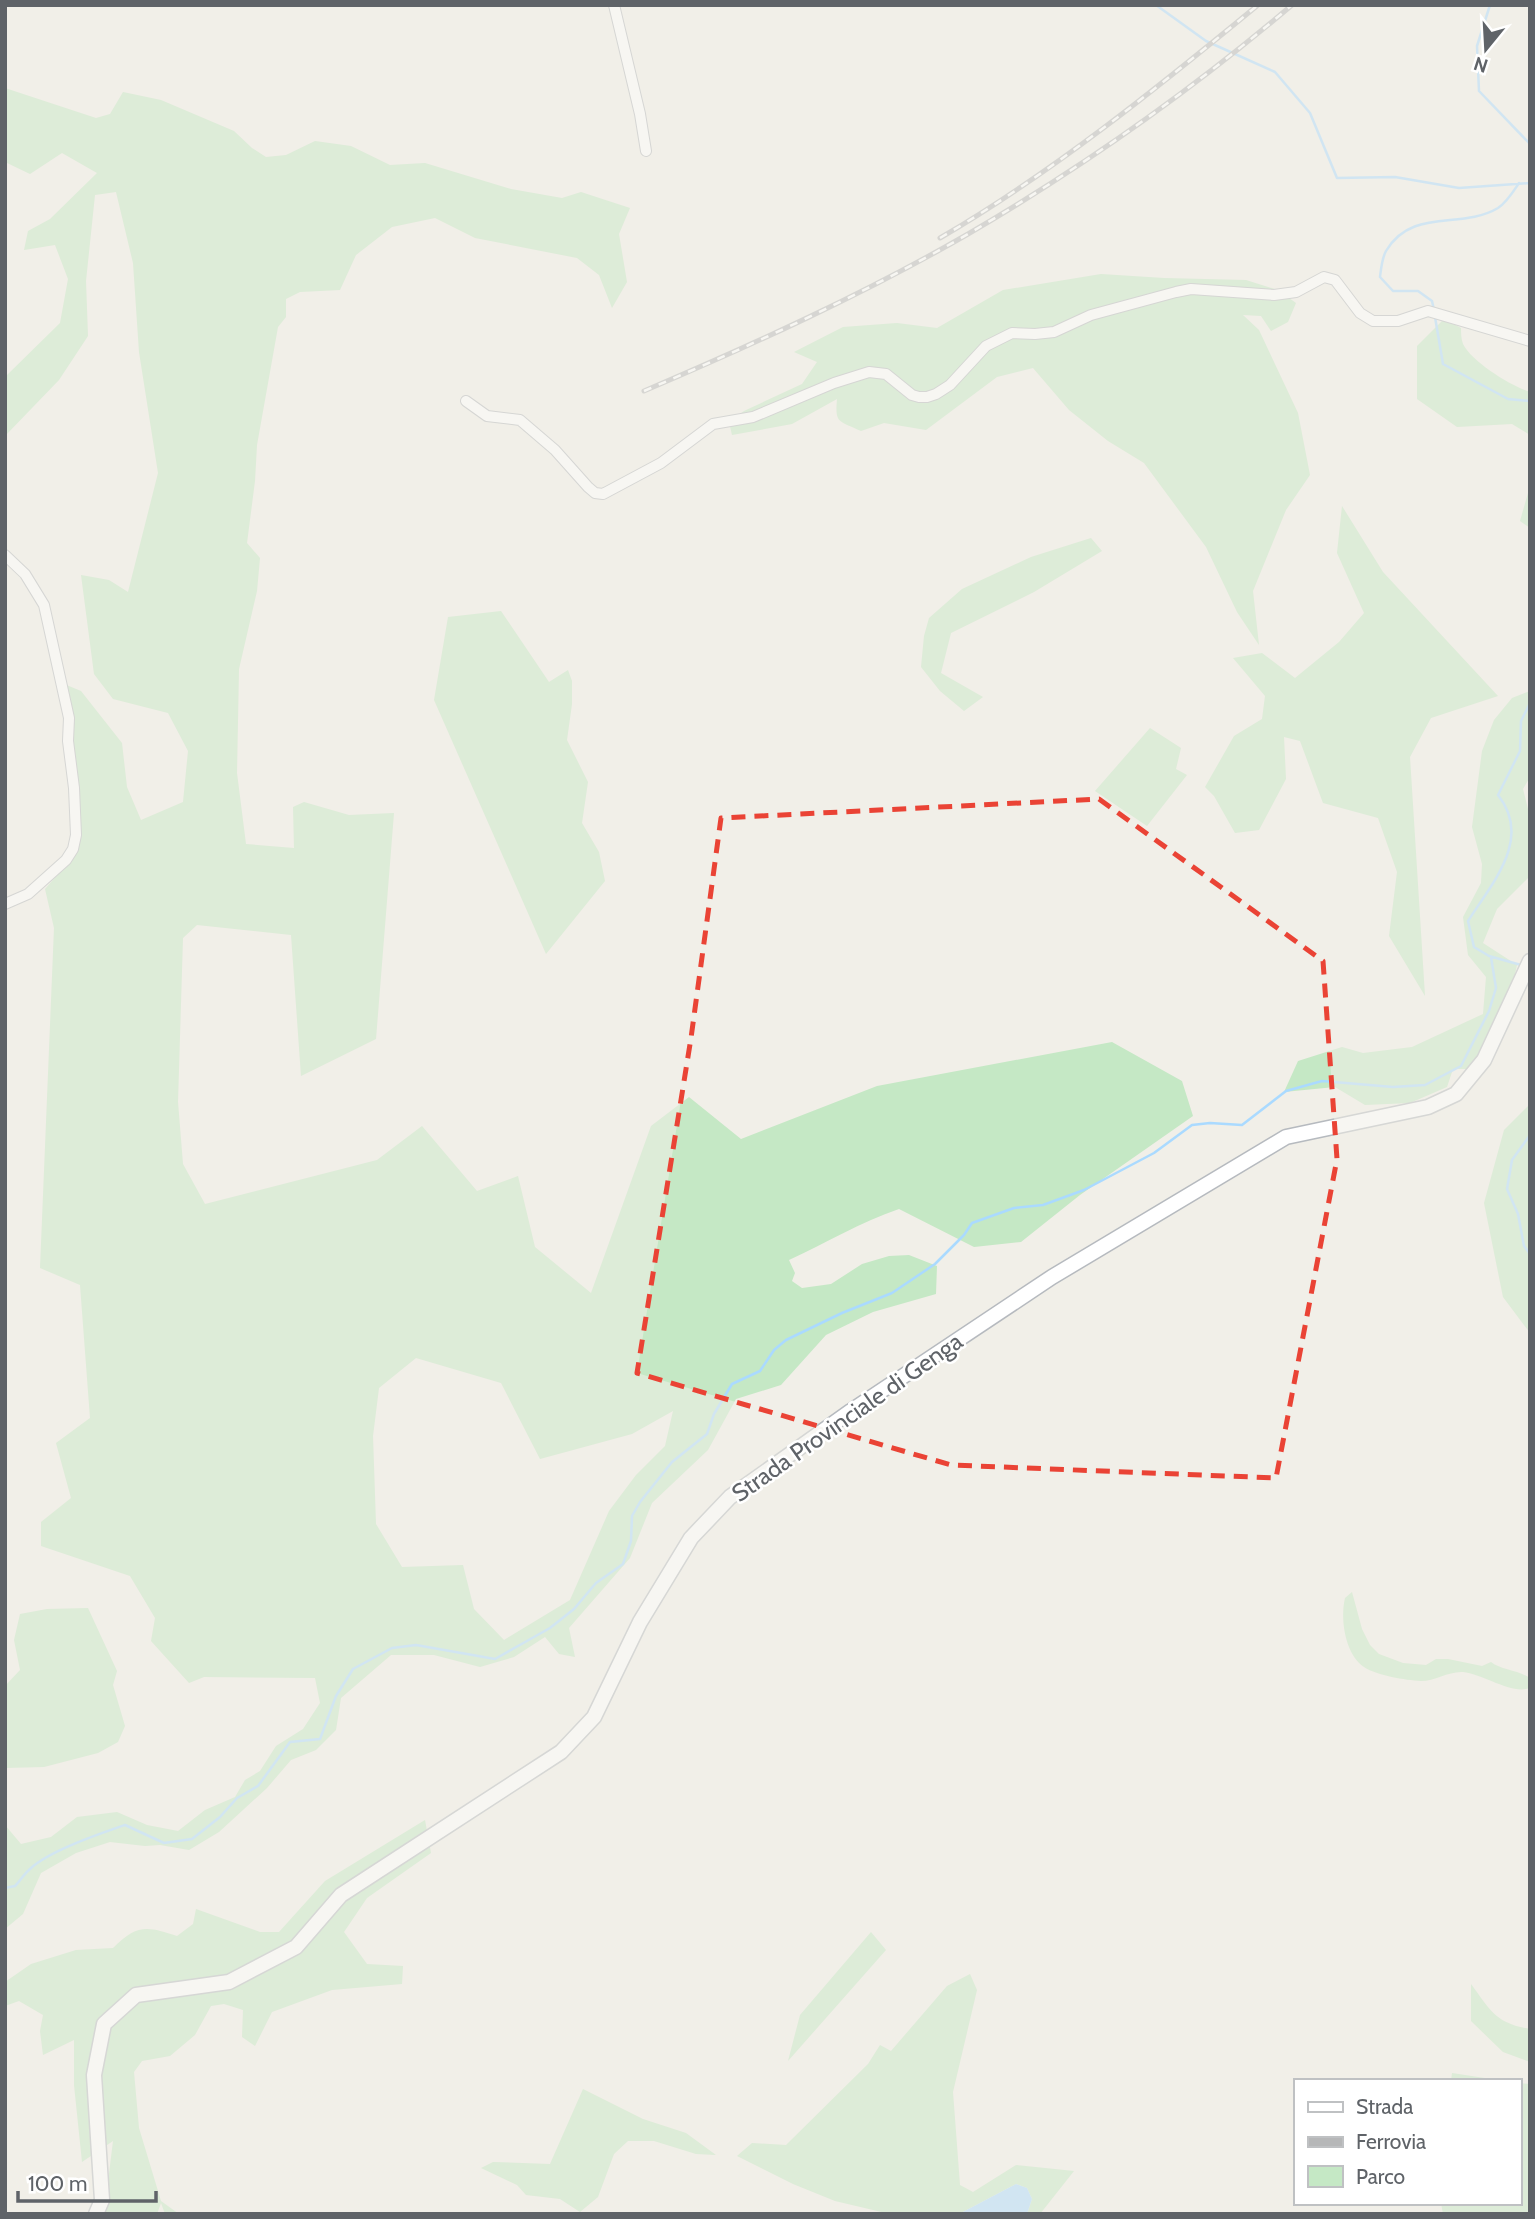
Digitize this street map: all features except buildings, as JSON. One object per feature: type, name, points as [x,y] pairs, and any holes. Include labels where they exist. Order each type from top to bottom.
[{"type":"main road","name":"Strada Provinciale di Genga","points":[[96,2214],[102,2200],[94,2075],[104,2024],[136,1995],[229,1982],[296,1947],[341,1895],[561,1752],[593,1717],[640,1622],[691,1538],[730,1497],[851,1411],[1052,1277],[1286,1137],[1428,1107],[1456,1094],[1484,1060],[1530,961]]},
{"type":"street","points":[[614,5],[646,151]]},
{"type":"street","points":[[466,401],[487,416],[520,420],[555,450],[588,487],[595,493],[603,494],[661,463],[713,424],[753,417],[834,383],[869,372],[886,374],[912,395],[919,397],[936,394],[956,380],[986,346],[1001,337],[1012,333],[1055,332],[1091,315],[1191,289],[1274,295],[1296,292],[1329,277],[1342,287],[1360,313],[1373,321],[1398,321],[1434,312],[1505,336],[1530,341]]},
{"type":"street","points":[[5,555],[25,574],[44,605],[69,718],[68,741],[76,835],[73,849],[66,860],[28,894],[5,904]]},
{"type":"highlighted area","points":[[1099,799],[1323,961],[1337,1159],[1276,1478],[951,1465],[637,1373],[691,1038],[721,818]]},
{"type":"green space","points":[[5,88],[96,118],[110,114],[123,92],[161,100],[234,131],[266,157],[286,155],[315,141],[351,146],[390,165],[425,163],[511,189],[562,198],[581,192],[630,208],[619,234],[627,282],[612,308],[599,275],[577,258],[475,238],[435,218],[392,227],[356,255],[340,290],[300,292],[286,299],[286,317],[278,327],[257,445],[247,543],[260,558],[257,591],[239,669],[237,773],[246,844],[294,848],[293,807],[304,802],[349,815],[394,813],[376,1039],[301,1076],[291,935],[197,925],[183,938],[178,1102],[183,1164],[205,1204],[377,1160],[422,1126],[477,1191],[518,1176],[535,1247],[591,1293],[651,1126],[689,1097],[741,1139],[877,1086],[1112,1042],[1182,1081],[1193,1116],[1080,1195],[1021,1242],[974,1247],[899,1209],[857,1226],[789,1260],[795,1273],[792,1281],[802,1288],[831,1284],[862,1264],[889,1256],[909,1255],[937,1266],[936,1294],[873,1312],[826,1335],[781,1385],[736,1399],[708,1450],[652,1503],[630,1558],[569,1628],[575,1657],[559,1654],[545,1637],[514,1657],[480,1667],[434,1655],[391,1655],[341,1698],[336,1730],[316,1750],[291,1760],[267,1788],[219,1832],[189,1850],[110,1842],[76,1853],[41,1873],[23,1914],[5,1929],[5,1825],[21,1844],[51,1837],[77,1817],[117,1812],[147,1825],[178,1831],[205,1810],[235,1797],[245,1780],[260,1771],[276,1746],[303,1729],[320,1703],[315,1678],[204,1677],[189,1683],[151,1641],[155,1618],[130,1576],[41,1546],[41,1522],[71,1498],[56,1443],[90,1418],[80,1285],[40,1268],[54,928],[45,889],[71,859],[78,805],[72,720],[64,684],[81,691],[122,743],[127,787],[141,820],[183,802],[188,751],[168,713],[113,699],[94,674],[81,575],[109,580],[128,592],[158,473],[139,352],[133,263],[116,192],[95,195],[86,281],[88,336],[59,380],[5,436],[5,377],[60,323],[68,279],[55,245],[24,250],[28,231],[50,219],[97,173],[62,153],[30,174],[5,162]],"holes":[[[416,1358],[501,1383],[540,1459],[632,1434],[673,1411],[665,1446],[636,1475],[609,1511],[570,1600],[504,1640],[474,1609],[463,1565],[402,1567],[376,1524],[373,1436],[379,1388]]]},
{"type":"green space","points":[[1101,274],[1246,280],[1278,290],[1296,303],[1288,322],[1271,331],[1261,316],[1243,315],[1259,330],[1298,413],[1310,475],[1286,510],[1253,591],[1259,645],[1237,612],[1206,547],[1144,463],[1108,441],[1069,410],[1033,368],[997,377],[926,430],[884,423],[861,431],[840,420],[837,399],[792,424],[732,435],[729,422],[744,411],[802,384],[817,362],[794,352],[843,327],[897,323],[937,328],[1003,290]]},
{"type":"green space","points":[[1444,319],[1461,328],[1463,344],[1483,366],[1530,392],[1530,435],[1512,424],[1457,427],[1417,399],[1417,346]]},
{"type":"green space","points":[[1530,486],[1530,528],[1520,521]]},
{"type":"green space","points":[[1342,506],[1383,572],[1498,696],[1431,718],[1410,757],[1425,996],[1389,936],[1397,872],[1378,818],[1323,803],[1300,741],[1284,737],[1286,779],[1259,830],[1235,833],[1214,796],[1205,787],[1234,736],[1262,719],[1265,696],[1233,658],[1262,653],[1295,678],[1339,642],[1364,613],[1337,553]]},
{"type":"green space","points":[[1091,538],[1102,551],[1034,592],[951,633],[941,673],[983,697],[964,711],[940,691],[921,667],[929,618],[962,589],[1031,557]]},
{"type":"green space","points":[[501,611],[549,682],[568,670],[572,681],[572,704],[567,740],[588,782],[582,823],[599,852],[605,881],[546,954],[434,700],[448,617]]},
{"type":"green space","points":[[1530,691],[1530,777],[1523,789],[1530,817],[1530,876],[1497,909],[1483,943],[1517,965],[1510,997],[1480,1062],[1468,1069],[1453,1069],[1447,1087],[1410,1103],[1365,1105],[1335,1087],[1284,1092],[1298,1061],[1342,1047],[1363,1053],[1412,1047],[1483,1014],[1486,977],[1468,955],[1463,917],[1481,883],[1482,864],[1472,827],[1482,751],[1494,720],[1512,698]]},
{"type":"green space","points":[[1150,728],[1181,748],[1176,769],[1187,775],[1147,826],[1095,791]]},
{"type":"green space","points":[[1530,1104],[1530,1333],[1503,1297],[1484,1203],[1504,1130]]},
{"type":"green space","points":[[1352,1592],[1362,1629],[1370,1645],[1379,1654],[1403,1663],[1426,1665],[1436,1659],[1482,1666],[1491,1662],[1530,1678],[1530,1688],[1506,1687],[1463,1672],[1421,1681],[1392,1677],[1364,1667],[1352,1654],[1345,1636],[1345,1598]]},
{"type":"green space","points":[[88,1608],[117,1671],[113,1685],[125,1726],[118,1742],[98,1753],[44,1767],[5,1768],[5,1686],[20,1670],[14,1640],[20,1614],[47,1609]]},
{"type":"green space","points":[[425,1820],[431,1853],[367,1898],[344,1932],[367,1964],[403,1966],[402,1984],[332,1990],[272,2012],[255,2046],[242,2037],[243,2010],[224,2004],[211,2006],[195,2035],[170,2056],[142,2061],[134,2072],[139,2128],[161,2201],[179,2214],[165,2214],[161,2203],[157,2214],[104,2214],[113,2141],[82,2162],[74,2085],[74,2040],[43,2055],[40,2031],[43,2015],[19,2001],[5,2006],[5,1982],[31,1964],[76,1950],[113,1948],[121,1940],[143,1929],[177,1936],[193,1924],[196,1909],[260,1932],[279,1932],[325,1881]]},
{"type":"green space","points":[[871,1932],[886,1950],[788,2061],[800,2015]]},
{"type":"green space","points":[[970,1974],[977,1990],[953,2092],[960,2185],[973,2192],[1016,2165],[1074,2171],[1040,2214],[1027,2214],[1032,2199],[1027,2188],[1016,2184],[959,2214],[890,2214],[835,2201],[737,2156],[752,2143],[786,2145],[868,2064],[880,2045],[891,2051],[947,1986]]},
{"type":"green space","points":[[1471,1984],[1489,2009],[1501,2019],[1530,2029],[1530,2062],[1503,2052],[1471,2021]]},
{"type":"green space","points":[[1452,2073],[1491,2079],[1451,2079]]},
{"type":"green space","points":[[1521,2083],[1530,2084],[1530,2214],[1443,2214],[1441,2205],[1521,2205]]},
{"type":"green space","points":[[583,2089],[643,2119],[686,2133],[716,2155],[696,2154],[654,2141],[628,2141],[614,2154],[598,2197],[580,2212],[560,2199],[526,2195],[517,2185],[481,2168],[493,2162],[550,2164]]},
{"type":"water","points":[[1016,2184],[1027,2188],[1032,2199],[1027,2214],[959,2214]]},
{"type":"waterway","points":[[1156,5],[1206,41],[1275,72],[1310,113],[1337,178],[1395,177],[1459,188],[1530,183]]},
{"type":"waterway","points":[[1490,5],[1477,46],[1479,91],[1530,144]]},
{"type":"waterway","points":[[1434,310],[1432,301],[1418,291],[1393,291],[1380,277],[1386,251],[1397,237],[1409,229],[1438,221],[1469,218],[1498,208],[1519,183]]},
{"type":"waterway","points":[[1435,317],[1443,364],[1508,399],[1530,401]]},
{"type":"waterway","points":[[1521,965],[1489,956],[1474,947],[1468,921],[1497,876],[1510,844],[1508,811],[1498,795],[1520,751],[1521,721],[1530,703]]},
{"type":"waterway","points":[[5,1888],[15,1886],[30,1869],[49,1856],[125,1825],[164,1843],[192,1839],[220,1817],[237,1798],[258,1786],[290,1742],[320,1739],[336,1696],[353,1669],[392,1648],[416,1645],[495,1659],[550,1628],[574,1609],[596,1583],[623,1564],[631,1541],[632,1516],[640,1502],[672,1462],[707,1434],[714,1414],[732,1384],[760,1371],[774,1350],[786,1340],[892,1293],[935,1264],[964,1235],[972,1223],[1014,1208],[1043,1205],[1084,1190],[1154,1153],[1192,1125],[1242,1125],[1286,1091],[1322,1081],[1393,1087],[1425,1085],[1461,1066],[1489,1011],[1496,988],[1491,957]]},
{"type":"waterway","points":[[1530,1135],[1512,1160],[1507,1189],[1518,1214],[1524,1246],[1530,1254]]},
{"type":"railway","points":[[940,238],[1023,186],[1063,157],[1258,5]]},
{"type":"railway","points":[[644,391],[889,277],[1010,209],[1135,127],[1292,5]]}]
